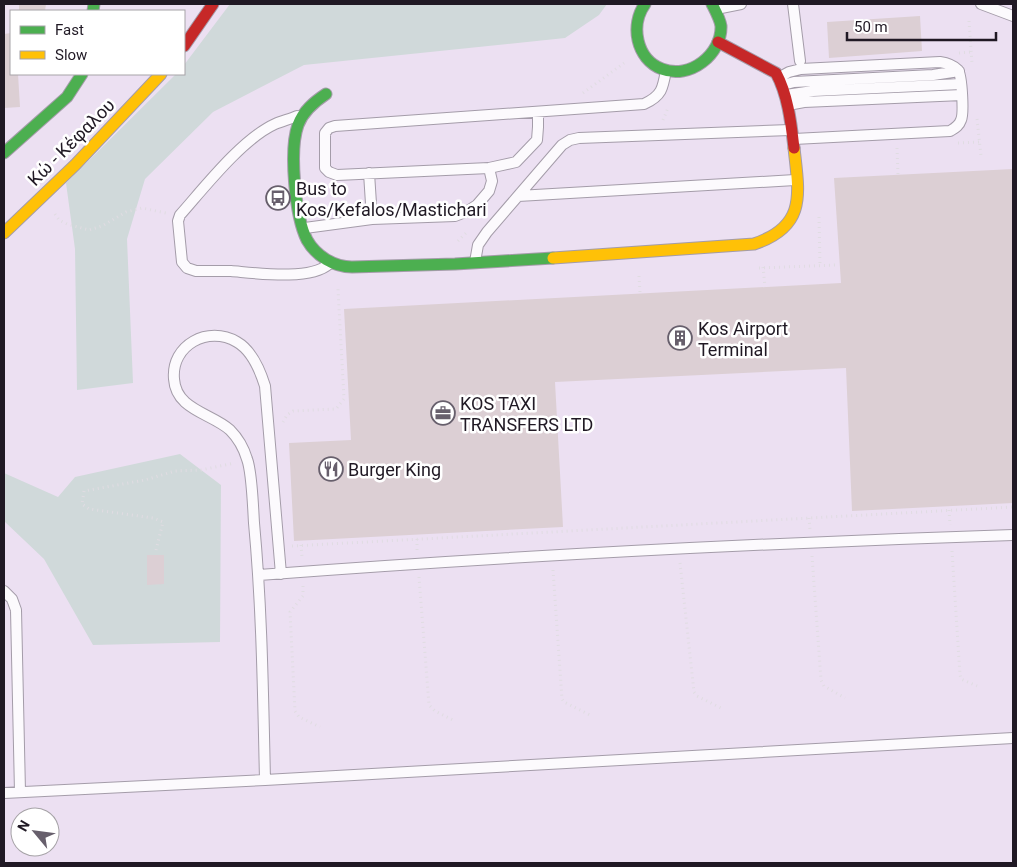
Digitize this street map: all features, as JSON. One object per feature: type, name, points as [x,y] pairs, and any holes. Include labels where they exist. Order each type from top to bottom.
[{"type":"street","points":[[185,45],[213,4]]},
{"type":"street","points":[[644,4],[635,28],[641,49],[656,66],[676,72],[688,71],[698,67],[707,61],[714,52],[721,31],[720,20],[714,6]]},
{"type":"street","points":[[326,94],[310,105],[303,114],[296,131],[294,151],[296,187],[302,228],[313,248],[320,255],[343,266],[390,267],[474,263],[754,244],[771,239],[784,228],[795,212],[796,180],[792,134],[784,91],[776,73],[718,42]]},
{"type":"street","points":[[4,153],[68,97],[81,75]]},
{"type":"street","name":"Κώ - Κέφαλου","points":[[4,233],[75,165],[160,75]]},
{"type":"lane","points":[[714,6],[741,4]]},
{"type":"lane","points":[[793,4],[800,61]]},
{"type":"lane","points":[[982,4],[1013,16]]},
{"type":"lane","points":[[538,112],[537,140],[516,162],[489,168],[369,173],[337,174],[325,168],[324,133],[329,128],[335,126],[644,104],[654,99],[663,88],[666,70]]},
{"type":"lane","points":[[474,263],[478,245],[486,232],[562,145],[570,140],[579,138],[950,130],[958,126],[962,119],[959,71],[932,75],[794,82],[784,91]]},
{"type":"lane","points":[[784,91],[961,84]]},
{"type":"lane","points":[[784,91],[804,102],[962,95]]},
{"type":"lane","points":[[303,114],[274,125],[254,138],[228,161],[180,215],[178,221],[182,262],[187,268],[196,271],[290,275],[327,267],[332,262]]},
{"type":"lane","points":[[302,228],[372,219],[455,216],[477,205],[489,191],[492,181],[489,168]]},
{"type":"lane","points":[[369,173],[372,219]]},
{"type":"lane","points":[[518,196],[796,180]]},
{"type":"lane","points":[[265,780],[259,575],[248,461],[239,442],[231,432],[220,423],[194,410],[184,401],[177,391],[174,380],[174,367],[180,355],[191,342],[205,335],[221,335],[238,342],[259,369],[265,386],[281,574]]},
{"type":"lane","points":[[259,575],[811,542],[1013,535]]},
{"type":"lane","points":[[4,591],[12,599],[16,610],[20,792]]},
{"type":"lane","points":[[4,793],[1013,738]]},
{"type":"path","points":[[585,92],[623,63],[629,63]]},
{"type":"path","points":[[663,124],[670,104]]},
{"type":"path","points":[[896,146],[898,175]]},
{"type":"path","points":[[53,209],[59,220],[89,230],[102,226],[126,212],[142,208],[180,215]]},
{"type":"path","points":[[639,275],[640,293]]},
{"type":"path","points":[[283,422],[287,415],[293,411],[336,409],[344,399],[338,286]]},
{"type":"path","points":[[156,550],[163,522],[152,518],[89,509],[82,504],[84,491],[145,480],[175,471],[201,470],[248,461]]},
{"type":"path","points":[[279,546],[1013,507]]},
{"type":"path","points":[[949,510],[960,675],[961,679],[977,686]]},
{"type":"path","points":[[809,518],[821,680],[824,686],[845,698]]},
{"type":"path","points":[[676,525],[694,692],[697,696],[723,708]]},
{"type":"path","points":[[550,532],[562,699],[590,715]]},
{"type":"path","points":[[417,539],[429,705],[434,711],[455,721]]},
{"type":"path","points":[[301,545],[303,596],[290,612],[295,711],[299,717],[320,727]]},
{"type":"shaded area","points":[[230,4],[607,4],[599,15],[565,38],[304,65],[213,112],[145,179],[127,239],[133,383],[77,390],[75,249],[66,183],[175,75],[185,75],[185,64]]},
{"type":"shaded area","points":[[180,454],[221,485],[220,642],[93,645],[44,559],[4,521],[4,473],[58,497],[75,477]]},
{"type":"building","points":[[19,4],[46,4],[45,10],[19,10]]},
{"type":"building","points":[[920,16],[922,51],[829,58],[827,22]]},
{"type":"building","points":[[10,33],[10,75],[18,75],[20,107],[4,108],[4,34]]},
{"type":"building","name":"Kos Airport Terminal","points":[[1013,169],[1013,503],[852,511],[846,368],[555,382],[563,527],[294,541],[289,443],[351,440],[344,309],[841,283],[834,178]]},
{"type":"building","points":[[147,555],[164,555],[164,584],[147,585]]},
{"type":"traffic: fast","points":[[93,10],[94,4]]},
{"type":"traffic: fast","points":[[645,4],[640,12],[637,31],[641,50],[653,64],[662,69],[673,71],[693,68],[710,55],[716,46],[721,26],[712,4]]},
{"type":"traffic: fast","points":[[4,153],[67,97],[81,75]]},
{"type":"traffic: fast","points":[[326,94],[309,107],[300,120],[295,136],[294,150],[295,183],[299,215],[307,240],[320,256],[332,263],[352,267],[455,264],[553,258]]},
{"type":"traffic: slow","points":[[4,233],[75,165],[160,75]]},
{"type":"traffic: slow","points":[[553,258],[754,244],[771,237],[783,228],[791,218],[796,207],[798,194],[794,148]]},
{"type":"traffic: jam","points":[[185,45],[213,4]]},
{"type":"traffic: jam","points":[[718,42],[776,73],[786,100],[794,148]]},
{"type":"place","name":"Bus to Kos/Kefalos/Mastichari","points":[[278,198]]},
{"type":"place","name":"Kos Airport Terminal","points":[[680,338]]},
{"type":"place","name":"KOS TAXI TRANSFERS LTD","points":[[443,413]]},
{"type":"place","name":"Burger King","points":[[331,469]]}]
